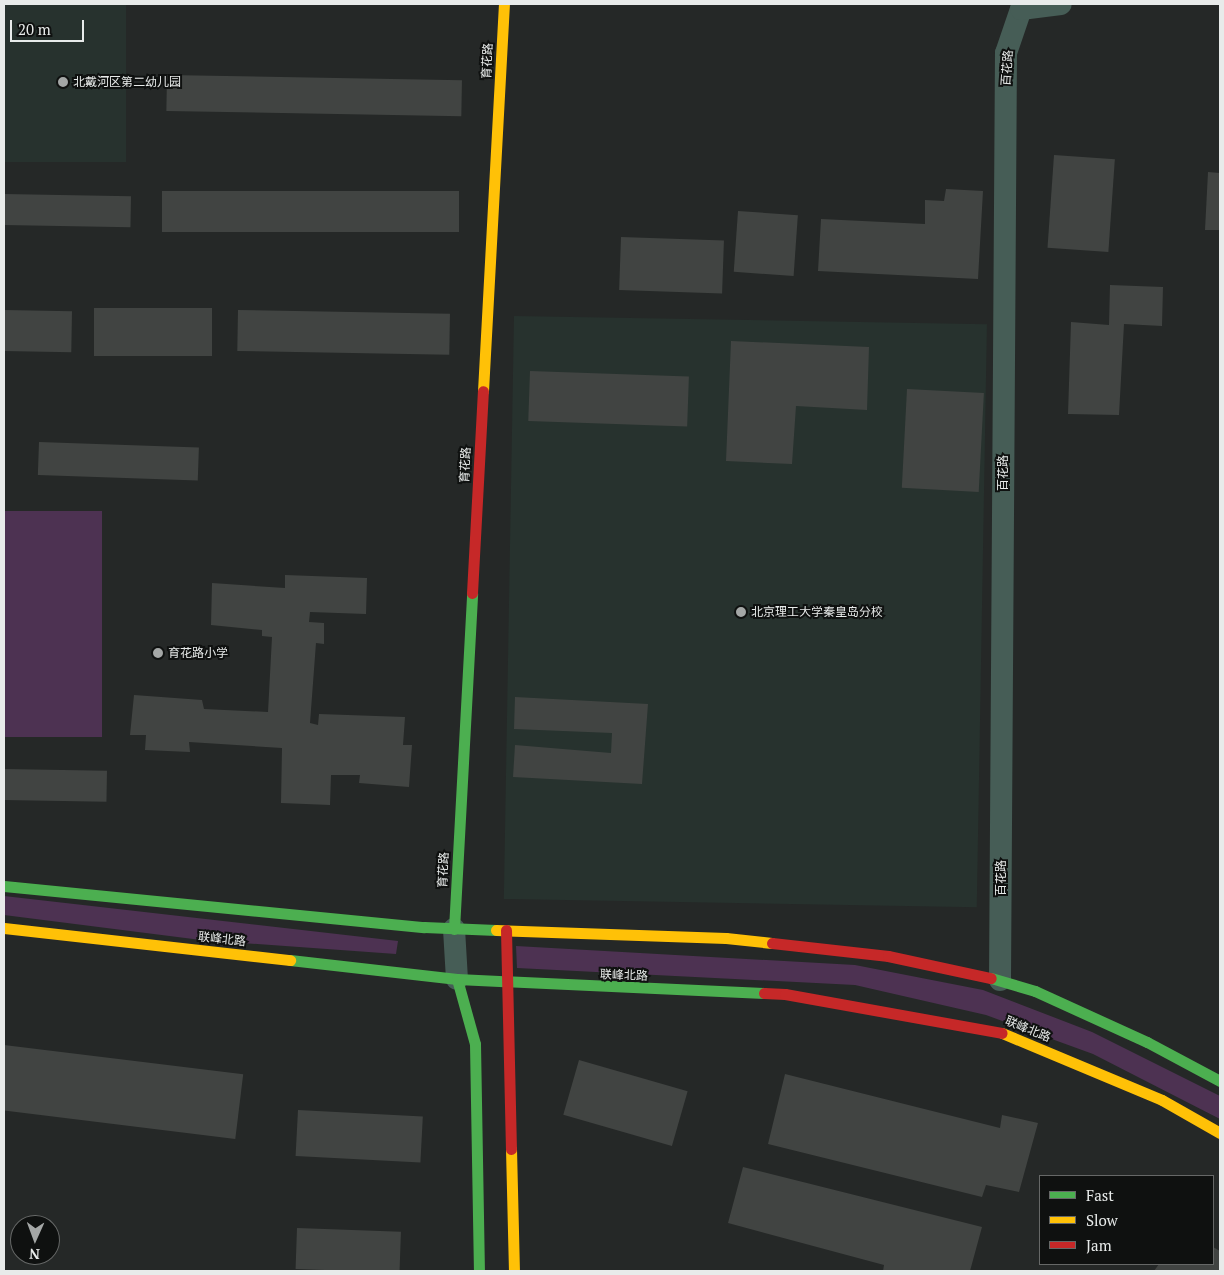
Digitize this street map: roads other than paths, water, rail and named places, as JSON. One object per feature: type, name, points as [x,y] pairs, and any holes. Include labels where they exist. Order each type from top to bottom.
[{"type":"main road","name":"育花路","points":[[454,928],[504,4]]},
{"type":"main road","points":[[4,886],[454,928],[726,938],[888,956],[1000,980],[1035,991],[1147,1042],[1220,1082]]},
{"type":"main road","name":"联峰北路","points":[[4,928],[457,979],[785,994],[1000,1032],[1162,1100],[1220,1133]]},
{"type":"main road","points":[[506,930],[514,1271]]},
{"type":"main road","points":[[457,979],[475,1044],[479,1271]]},
{"type":"street","name":"百花路","points":[[1000,980],[1006,52],[1021,9],[1062,4]]},
{"type":"street","points":[[454,928],[457,979]]},
{"type":"place","name":"北戴河区第二幼儿园","points":[[63,82]]},
{"type":"place","name":"北京理工大学秦皇岛分校","points":[[741,612]]},
{"type":"place","name":"育花路小学","points":[[158,653]]}]
